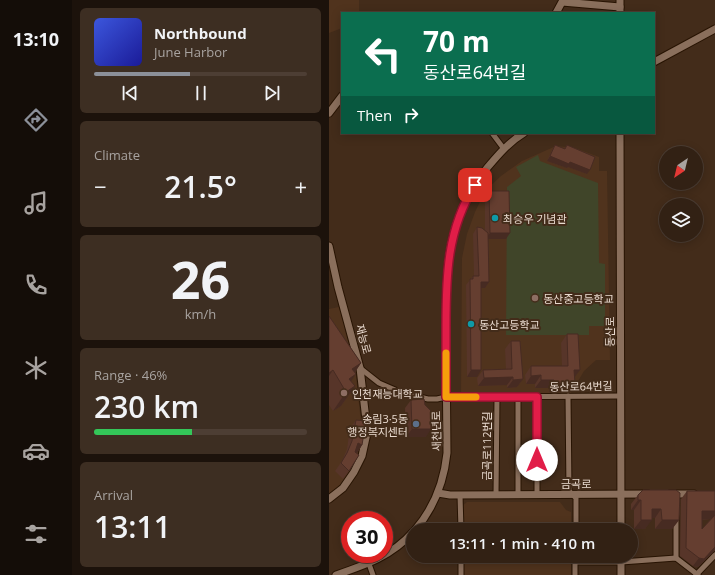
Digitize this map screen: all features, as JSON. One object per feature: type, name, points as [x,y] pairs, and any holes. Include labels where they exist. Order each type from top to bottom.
[{"type":"street","points":[[556,12],[562,1],[620,7]]},
{"type":"street","points":[[655,61],[715,29]]},
{"type":"street","points":[[329,113],[341,97]]},
{"type":"street","points":[[493,134],[504,148]]},
{"type":"street","name":"새천년로","points":[[420,523],[438,493],[444,472],[447,453],[447,274],[452,238],[460,213],[470,193],[484,172],[504,148],[523,134]]},
{"type":"street","name":"동산로","points":[[620,134],[621,523]]},
{"type":"street","name":"재능로","points":[[329,246],[338,287],[360,368],[367,433],[364,448],[349,481],[329,499]]},
{"type":"street","name":"동산로64번길","points":[[360,368],[379,383],[402,393],[428,399],[446,397],[620,396]]},
{"type":"street","points":[[568,396],[569,491],[576,498],[576,523]]},
{"type":"street","name":"금곡로112번길","points":[[496,495],[497,397]]},
{"type":"street","points":[[518,397],[518,494]]},
{"type":"street","points":[[537,397],[537,494]]},
{"type":"street","name":"금곡로","points":[[438,493],[450,495],[496,495],[621,493],[677,496],[700,494]]},
{"type":"street","points":[[460,495],[461,523]]},
{"type":"street","points":[[676,513],[676,558]]},
{"type":"street","name":"새천년로","points":[[336,575],[379,559],[406,538]]},
{"type":"street","points":[[638,559],[676,558],[697,575],[715,555]]},
{"type":"street","points":[[461,563],[461,575]]},
{"type":"street","points":[[575,563],[575,575]]},
{"type":"street","points":[[621,563],[621,575]]},
{"type":"street","points":[[369,564],[373,575]]},
{"type":"shaded area","points":[[329,0],[359,0],[359,12],[341,12],[341,28],[329,33]]},
{"type":"shaded area","name":"동산중고등학교","points":[[556,146],[575,148],[599,157],[599,171],[607,171],[610,360],[596,360],[584,371],[571,393],[461,395],[462,258],[467,234],[475,212],[485,191],[501,176],[522,161]]},
{"type":"shaded area","name":"인천재능대학교","points":[[339,307],[355,367],[362,432],[357,458],[341,485],[329,495],[329,309]]},
{"type":"shaded area","points":[[467,502],[560,502],[566,510],[571,512],[571,523],[463,523],[462,506]]},
{"type":"shaded area","points":[[464,563],[571,563],[571,575],[464,575]]},
{"type":"green space","points":[[538,155],[540,161],[598,183],[599,263],[605,264],[605,326],[589,326],[589,335],[506,335],[507,187],[521,176],[516,167]]},
{"type":"building","points":[[555,145],[565,149],[567,145],[595,157],[590,170],[570,162],[569,164],[550,156]]},
{"type":"building","name":"최승우 기념관","points":[[489,191],[509,191],[510,233],[490,233]]},
{"type":"building","points":[[477,227],[482,228],[488,233],[489,282],[481,282],[481,370],[471,370],[470,279],[473,279],[473,276],[479,276]]},
{"type":"building","points":[[329,316],[361,363],[352,369],[356,374],[349,379],[355,386],[346,392],[333,370],[329,373]]},
{"type":"building","points":[[567,334],[578,334],[580,370],[574,370],[575,383],[555,384],[554,380],[541,380],[541,375],[531,376],[531,366],[568,366]]},
{"type":"building","points":[[511,341],[520,341],[523,379],[513,380],[513,377],[484,378],[483,370],[512,369]]},
{"type":"building","points":[[424,399],[425,405],[431,411],[431,429],[412,429],[411,400]]},
{"type":"building","points":[[356,420],[366,421],[362,445],[358,443],[355,452],[359,455],[349,471],[341,463],[352,441]]},
{"type":"building","points":[[643,490],[676,490],[680,493],[679,520],[662,520],[661,509],[652,509],[652,520],[641,520],[641,500],[638,500],[638,495]]},
{"type":"building","points":[[687,491],[715,491],[715,511],[702,511],[702,529],[715,515],[715,547],[704,559],[699,558],[686,548]]},
{"type":"slow traffic","points":[[446,353],[446,397],[476,397]]},
{"type":"place","name":"최승우 기념관","points":[[495,218]]},
{"type":"place","name":"동산중고등학교","points":[[535,298]]},
{"type":"place","name":"동산고등학교","points":[[471,324]]},
{"type":"place","name":"인천재능대학교","points":[[344,393]]},
{"type":"place","name":"송림3·5동 행정복지센터","points":[[416,424]]},
{"type":"route","points":[[475,185],[460,213],[455,227],[447,274],[446,397],[537,397],[537,460]]}]
